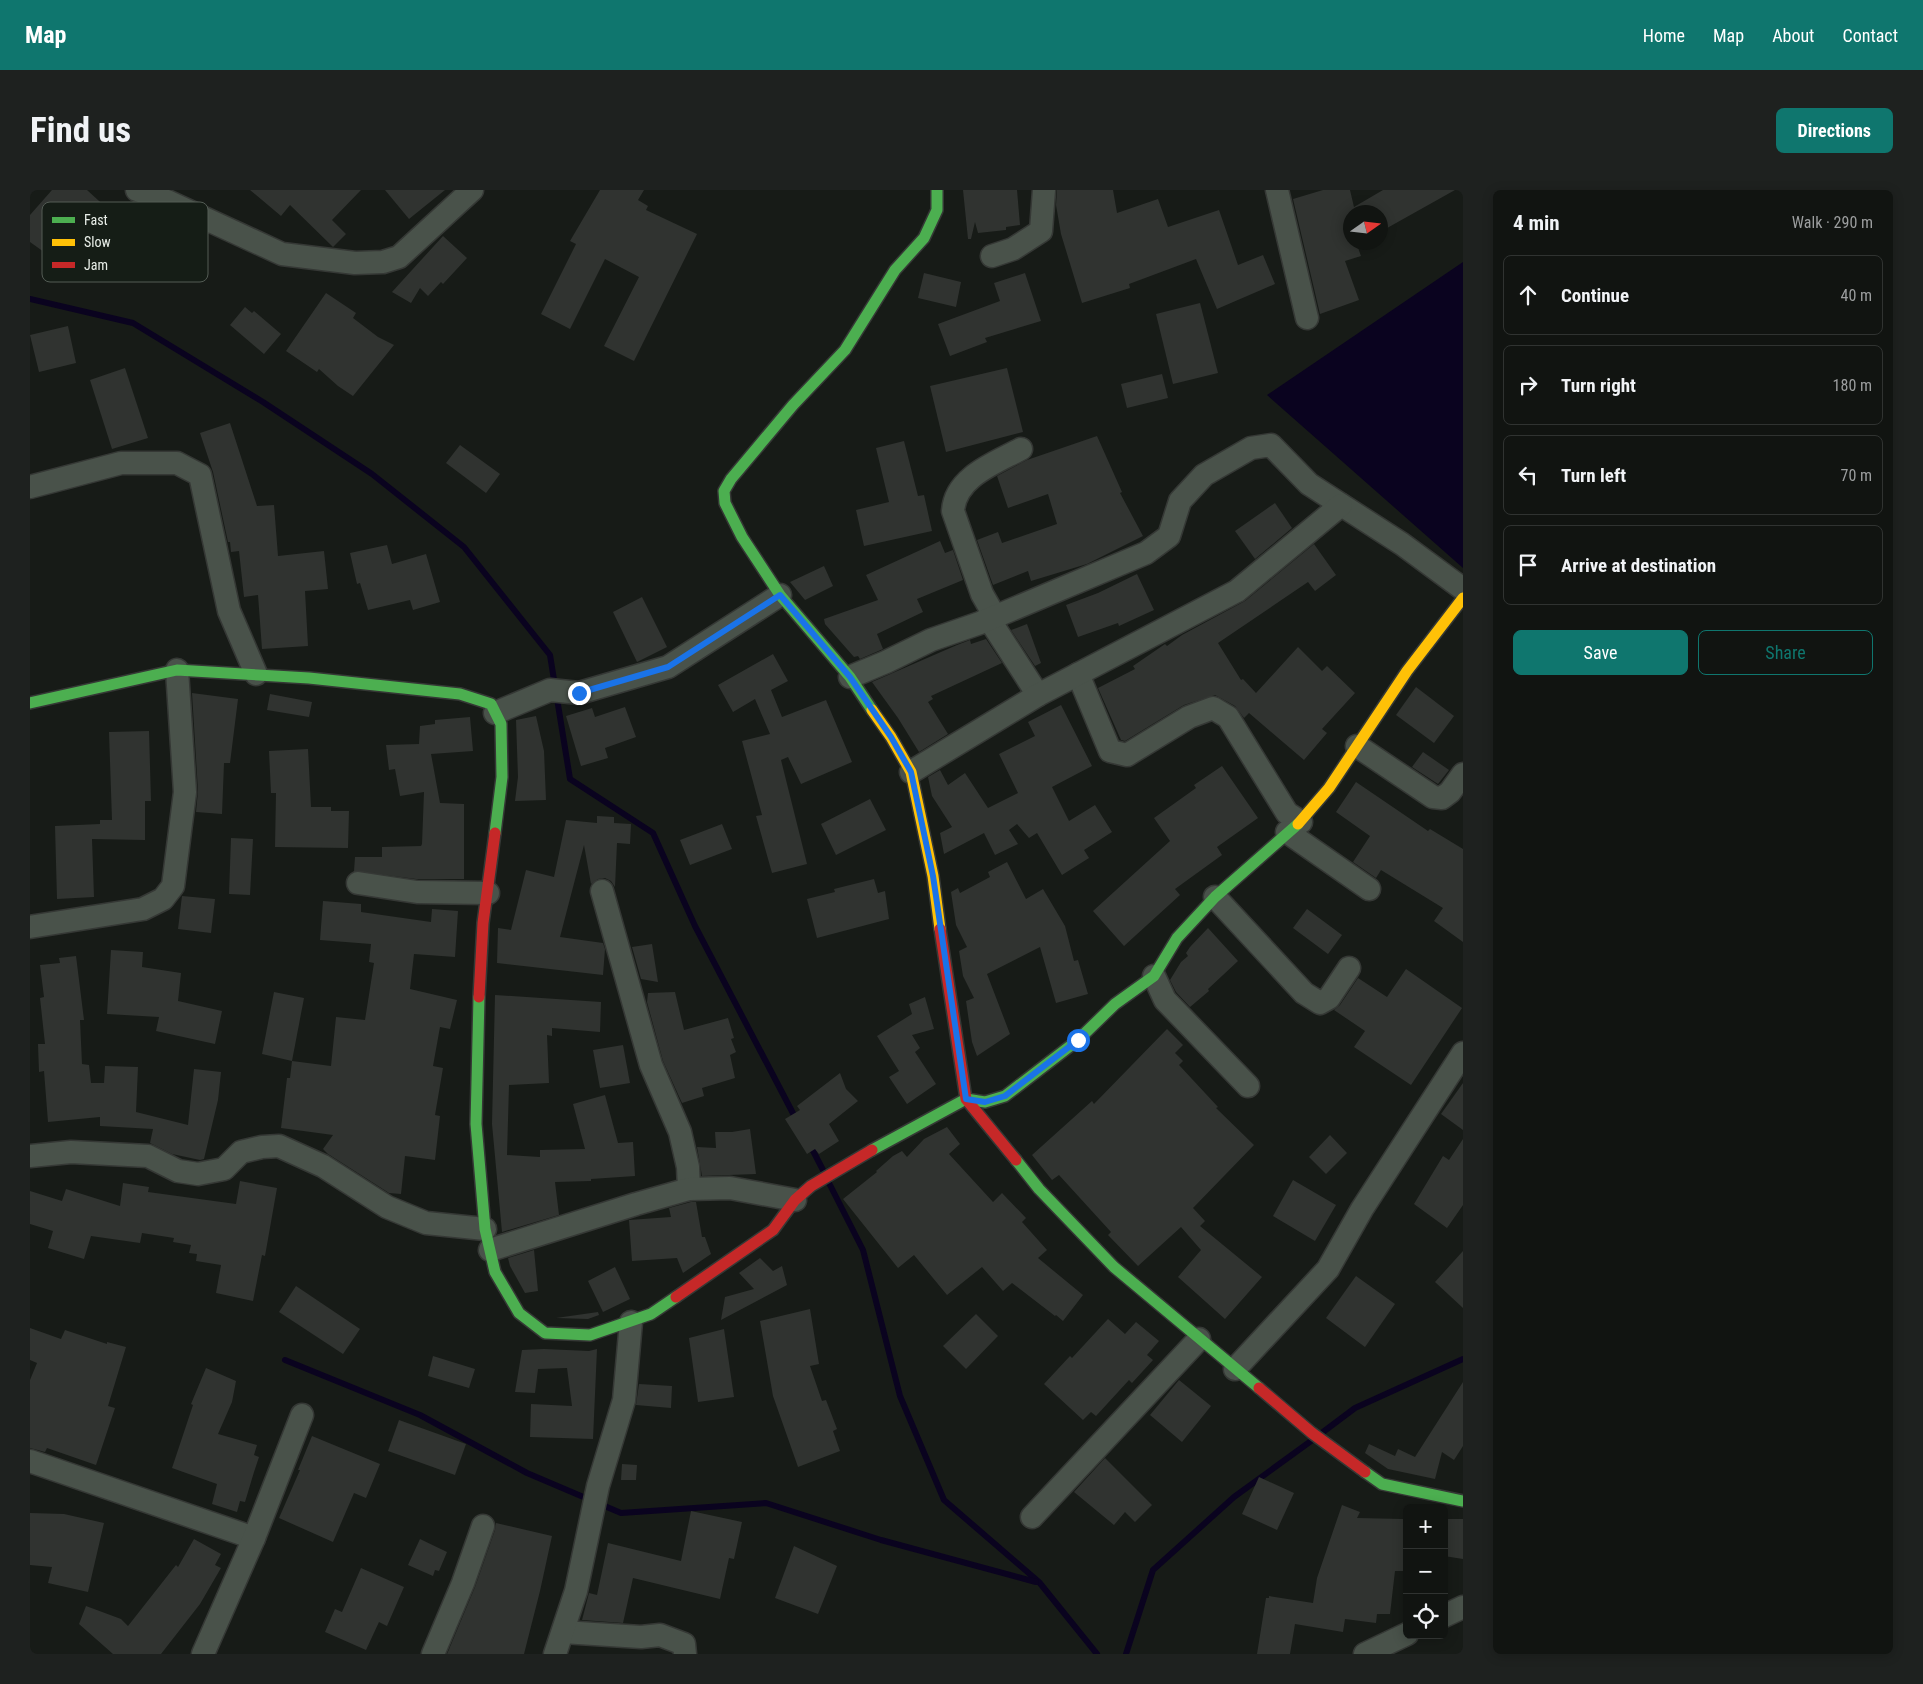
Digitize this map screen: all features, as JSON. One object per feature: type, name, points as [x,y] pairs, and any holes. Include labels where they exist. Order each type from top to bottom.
[{"type":"street","points":[[137,190],[173,196],[184,202]]},
{"type":"street","points":[[208,215],[282,254],[355,264],[382,262],[399,257],[472,190]]},
{"type":"street","points":[[937,190],[937,210],[924,238],[895,270],[845,350],[793,405],[731,479],[724,491],[725,503],[742,537],[780,595],[850,677],[891,737],[911,772],[933,876],[966,1099],[1039,1189],[1114,1267],[1312,1433],[1382,1484],[1463,1501]]},
{"type":"street","points":[[992,256],[1013,249],[1041,231],[1044,190]]},
{"type":"street","points":[[1277,190],[1307,318]]},
{"type":"street","points":[[850,677],[931,640],[990,619],[1146,553],[1169,536],[1180,501],[1204,475],[1251,448],[1271,445],[1309,484],[1402,544],[1463,589]]},
{"type":"street","points":[[1021,449],[971,477],[953,500],[953,511],[982,594],[990,608],[990,619],[1038,695]]},
{"type":"street","points":[[30,487],[121,463],[177,463],[200,475],[229,611],[256,674]]},
{"type":"street","points":[[911,772],[1038,695],[1237,591],[1341,504]]},
{"type":"street","points":[[495,713],[550,690],[579,693],[668,667],[780,595]]},
{"type":"street","points":[[30,702],[177,670],[309,678],[460,694],[491,704],[501,724],[502,777],[482,933],[476,1124],[485,1229],[495,1272],[519,1312],[545,1332],[590,1335],[651,1314],[773,1230],[794,1200],[811,1186],[878,1146],[966,1099],[985,1102],[1005,1096],[1078,1040],[1115,1004],[1154,976],[1177,938],[1215,897],[1294,827],[1329,788],[1407,671],[1463,598]]},
{"type":"street","points":[[30,927],[143,909],[164,900],[173,886],[184,792],[177,670]]},
{"type":"street","points":[[1078,674],[1110,751],[1127,755],[1189,717],[1213,708],[1228,717],[1294,827],[1370,888]]},
{"type":"street","points":[[1357,746],[1433,797],[1442,798],[1450,792],[1463,774]]},
{"type":"street","points":[[358,883],[417,892],[488,893]]},
{"type":"street","points":[[602,891],[651,1065],[680,1132],[688,1167],[689,1189]]},
{"type":"street","points":[[1215,897],[1304,993],[1320,1002],[1329,998],[1349,968]]},
{"type":"street","points":[[1154,976],[1165,1000],[1248,1086]]},
{"type":"street","points":[[1235,1369],[1328,1269],[1362,1209],[1463,1053]]},
{"type":"street","points":[[30,1156],[71,1152],[148,1156],[178,1171],[198,1174],[224,1169],[241,1152],[262,1147],[279,1146],[323,1166],[388,1207],[426,1223],[485,1229]]},
{"type":"street","points":[[490,1250],[689,1189],[730,1188],[794,1200]]},
{"type":"street","points":[[555,1654],[576,1591],[598,1486],[624,1400],[632,1322]]},
{"type":"street","points":[[1032,1517],[1199,1339]]},
{"type":"street","points":[[203,1654],[254,1538],[302,1415]]},
{"type":"street","points":[[30,1461],[254,1538]]},
{"type":"street","points":[[433,1654],[463,1582],[482,1526]]},
{"type":"street","points":[[1448,1614],[1463,1607]]},
{"type":"street","points":[[563,1632],[641,1637],[660,1635],[684,1644],[685,1654]]},
{"type":"street","points":[[1380,1651],[1403,1637]]},
{"type":"shaded area","points":[[1463,262],[1463,568],[1267,395]]},
{"type":"building","points":[[52,190],[87,190],[100,202],[42,202],[42,251],[30,242],[30,215]]},
{"type":"building","points":[[250,190],[361,190],[332,220],[346,234],[333,247],[290,205],[281,216]]},
{"type":"building","points":[[385,190],[445,190],[409,219]]},
{"type":"building","points":[[600,190],[644,190],[638,200],[648,206],[646,210],[697,234],[634,361],[604,346],[639,277],[605,259],[570,329],[541,314],[576,244],[570,241]]},
{"type":"building","points":[[963,190],[1017,190],[1020,225],[1006,227],[1006,230],[978,233],[975,222],[971,239],[968,239]]},
{"type":"building","points":[[1057,190],[1113,190],[1117,213],[1158,199],[1168,227],[1219,210],[1238,265],[1263,255],[1275,284],[1217,309],[1196,259],[1129,284],[1130,288],[1082,303],[1061,234],[1056,205]]},
{"type":"building","points":[[1323,190],[1350,190],[1354,205],[1343,205],[1343,250],[1359,250],[1361,256],[1345,261],[1359,300],[1320,314],[1293,199]]},
{"type":"building","points":[[1383,190],[1455,190],[1388,228],[1388,205],[1357,205]]},
{"type":"building","points":[[443,236],[467,258],[443,284],[441,282],[428,296],[420,288],[411,303],[392,292]]},
{"type":"building","points":[[924,273],[961,282],[956,307],[918,298]]},
{"type":"building","points":[[1025,273],[1041,321],[985,338],[987,342],[950,356],[938,324],[1000,301],[994,283]]},
{"type":"building","points":[[326,293],[356,313],[353,318],[378,337],[394,345],[353,396],[319,369],[317,372],[286,351]]},
{"type":"building","points":[[1200,303],[1218,373],[1173,384],[1156,314]]},
{"type":"building","points":[[245,307],[252,313],[254,311],[281,334],[264,354],[230,325]]},
{"type":"building","points":[[68,326],[76,363],[39,372],[30,335]]},
{"type":"building","points":[[125,368],[148,438],[112,449],[90,380]]},
{"type":"building","points":[[1007,368],[1023,432],[946,452],[930,386]]},
{"type":"building","points":[[1162,374],[1168,398],[1127,408],[1121,384]]},
{"type":"building","points":[[230,423],[257,506],[274,505],[278,556],[324,551],[328,589],[305,591],[308,646],[262,649],[258,595],[244,597],[239,551],[231,552],[213,472],[200,433]]},
{"type":"building","points":[[1097,436],[1122,492],[1120,493],[1143,536],[1087,564],[1031,581],[1028,571],[993,585],[977,540],[998,532],[1002,543],[1057,524],[1048,494],[1008,508],[997,476],[1027,460]]},
{"type":"building","points":[[904,441],[918,496],[924,495],[932,531],[864,546],[856,510],[889,502],[876,448]]},
{"type":"building","points":[[460,445],[500,474],[486,493],[446,463]]},
{"type":"building","points":[[1275,503],[1292,528],[1255,559],[1235,531]]},
{"type":"building","points":[[940,541],[945,553],[953,550],[963,580],[917,599],[923,612],[877,634],[883,649],[860,659],[858,656],[854,657],[825,624],[824,619],[878,600],[866,575]]},
{"type":"building","points":[[1314,544],[1336,575],[1315,591],[1308,582],[1218,643],[1241,680],[1243,679],[1256,693],[1298,647],[1322,671],[1327,666],[1355,693],[1322,729],[1327,733],[1304,760],[1249,713],[1244,718],[1235,706],[1215,695],[1184,705],[1125,741],[1121,740],[1098,688],[1135,669],[1133,666],[1165,644],[1167,646],[1182,635],[1245,601]]},
{"type":"building","points":[[387,545],[392,564],[426,554],[440,602],[413,610],[410,600],[368,610],[360,583],[357,584],[350,553]]},
{"type":"building","points":[[824,566],[833,586],[805,600],[790,582]]},
{"type":"building","points":[[1137,574],[1154,610],[1119,626],[1118,623],[1078,637],[1066,605],[1098,593]]},
{"type":"building","points":[[642,597],[667,647],[637,662],[613,612]]},
{"type":"building","points":[[1027,624],[1041,663],[1035,666],[1011,630]]},
{"type":"building","points":[[986,639],[1002,663],[931,696],[933,699],[928,702],[948,734],[919,752],[898,718],[872,682],[970,640],[971,644]]},
{"type":"building","points":[[773,654],[788,681],[771,690],[782,717],[826,700],[852,762],[801,784],[788,757],[781,760],[807,864],[772,873],[756,816],[762,815],[742,741],[770,734],[755,699],[733,712],[718,685]]},
{"type":"building","points":[[1416,687],[1454,716],[1434,743],[1396,715]]},
{"type":"building","points":[[192,693],[238,699],[230,763],[224,763],[222,814],[196,812],[198,791]]},
{"type":"building","points":[[270,694],[312,702],[309,717],[267,710]]},
{"type":"building","points":[[1061,705],[1092,766],[1052,787],[1069,821],[1095,805],[1112,832],[1084,850],[1089,858],[1062,875],[1037,833],[1029,838],[1017,824],[1009,830],[1018,844],[995,855],[984,833],[944,854],[940,833],[952,827],[932,796],[928,777],[940,770],[948,785],[965,773],[988,808],[1018,793],[999,754],[1035,736],[1028,722]]},
{"type":"building","points":[[625,707],[636,737],[605,748],[608,758],[581,766],[566,716],[592,708],[595,717]]},
{"type":"building","points":[[536,716],[544,751],[546,800],[515,801],[518,777],[516,720]]},
{"type":"building","points":[[470,717],[473,751],[431,754],[440,803],[464,804],[464,879],[416,879],[354,871],[355,857],[382,857],[382,847],[421,846],[422,844],[424,792],[400,796],[395,769],[389,770],[386,745],[419,744],[420,726],[435,724],[435,720]]},
{"type":"building","points":[[149,731],[151,801],[145,801],[145,840],[92,839],[94,897],[57,899],[55,826],[100,824],[100,820],[112,820],[109,732]]},
{"type":"building","points":[[308,749],[311,807],[331,807],[331,811],[349,811],[348,848],[275,847],[276,793],[271,793],[269,751]]},
{"type":"building","points":[[1423,752],[1449,770],[1438,784],[1412,767]]},
{"type":"building","points":[[1222,766],[1258,818],[1217,847],[1222,855],[1175,889],[1180,895],[1124,946],[1093,911],[1170,841],[1154,818],[1196,788],[1194,785]]},
{"type":"building","points":[[1356,782],[1428,831],[1430,829],[1463,849],[1463,942],[1434,921],[1443,908],[1381,870],[1376,878],[1353,862],[1370,836],[1336,812]]},
{"type":"building","points":[[870,799],[886,830],[836,855],[821,824]]},
{"type":"building","points":[[597,816],[614,817],[614,823],[631,824],[630,844],[617,843],[615,887],[611,881],[605,878],[598,879],[591,884],[584,845],[560,937],[603,943],[605,949],[603,975],[497,963],[498,928],[511,930],[526,870],[554,877],[566,820],[597,823]]},
{"type":"building","points":[[722,824],[732,849],[690,865],[680,840]]},
{"type":"building","points":[[231,838],[253,839],[250,895],[229,894]]},
{"type":"building","points":[[1007,862],[1026,899],[1043,889],[1065,926],[1074,961],[1078,960],[1088,994],[1056,1003],[1040,947],[987,974],[1010,1034],[977,1056],[972,1042],[966,1001],[974,998],[963,976],[959,951],[967,947],[956,925],[951,892],[958,888],[960,893],[990,877],[988,872]]},
{"type":"building","points":[[874,879],[878,893],[885,891],[889,919],[817,938],[807,899],[835,892],[834,889]]},
{"type":"building","points":[[182,896],[215,899],[211,933],[178,929]]},
{"type":"building","points":[[323,901],[361,904],[361,912],[431,922],[432,909],[458,911],[455,957],[414,954],[410,989],[457,1000],[450,1029],[440,1027],[433,1066],[443,1068],[435,1115],[440,1116],[435,1160],[405,1156],[401,1194],[389,1193],[328,1154],[323,1149],[333,1135],[281,1128],[287,1078],[290,1078],[292,1061],[331,1066],[336,1017],[365,1020],[374,963],[369,962],[371,944],[320,940]]},
{"type":"building","points":[[1307,909],[1342,935],[1328,954],[1293,928]]},
{"type":"building","points":[[1208,928],[1238,961],[1208,989],[1209,991],[1190,1007],[1176,992],[1170,980],[1181,962],[1188,956],[1186,953],[1190,947]]},
{"type":"building","points":[[652,944],[658,982],[641,979],[632,947]]},
{"type":"building","points":[[111,950],[143,952],[142,967],[181,973],[178,1001],[222,1011],[215,1044],[156,1031],[159,1017],[107,1014]]},
{"type":"building","points":[[76,956],[84,1020],[80,1020],[82,1064],[89,1065],[91,1083],[104,1083],[105,1066],[138,1067],[136,1112],[188,1125],[194,1069],[221,1072],[218,1100],[204,1159],[200,1160],[172,1154],[150,1143],[153,1129],[100,1126],[100,1117],[48,1122],[44,1071],[39,1072],[38,1044],[45,1044],[40,998],[44,997],[40,965],[60,963],[59,958]]},
{"type":"building","points":[[1406,969],[1462,1008],[1411,1085],[1354,1047],[1365,1031],[1334,1010],[1340,1005],[1358,978],[1387,997]]},
{"type":"building","points":[[274,992],[304,998],[292,1061],[262,1054]]},
{"type":"building","points":[[675,992],[684,1030],[728,1018],[734,1038],[731,1039],[736,1052],[730,1055],[735,1078],[702,1088],[704,1096],[682,1103],[663,1061],[647,1002],[648,993]]},
{"type":"building","points":[[495,995],[601,1002],[600,1032],[552,1028],[552,1036],[547,1035],[549,1083],[509,1085],[507,1155],[540,1157],[540,1150],[585,1149],[573,1104],[605,1095],[618,1143],[633,1142],[635,1176],[591,1179],[591,1181],[555,1182],[559,1215],[502,1232],[492,1124]]},
{"type":"building","points":[[925,997],[934,1029],[912,1035],[920,1048],[915,1052],[936,1084],[907,1104],[889,1077],[899,1071],[877,1036],[912,1014],[909,1004]]},
{"type":"building","points":[[1167,1029],[1183,1045],[1175,1053],[1183,1061],[1179,1065],[1218,1107],[1216,1108],[1254,1145],[1193,1208],[1205,1221],[1200,1226],[1262,1277],[1225,1319],[1178,1277],[1201,1250],[1181,1227],[1138,1266],[1108,1235],[1111,1232],[1059,1175],[1052,1180],[1032,1155],[1092,1101],[1094,1104]]},
{"type":"building","points":[[623,1045],[630,1083],[600,1088],[593,1050]]},
{"type":"building","points":[[840,1073],[846,1089],[858,1101],[829,1124],[839,1141],[819,1154],[815,1149],[807,1154],[785,1119],[800,1110],[797,1106]]},
{"type":"building","points":[[1463,1083],[1463,1130],[1441,1114]]},
{"type":"building","points":[[947,1127],[960,1144],[949,1154],[993,1202],[1002,1193],[1026,1218],[1022,1222],[1047,1250],[1038,1258],[1083,1295],[1063,1321],[1012,1283],[1003,1291],[982,1267],[947,1295],[914,1255],[898,1268],[843,1199],[877,1172],[893,1156],[902,1151],[907,1157],[924,1139]]},
{"type":"building","points":[[750,1129],[756,1174],[702,1176],[697,1147],[716,1148],[715,1132]]},
{"type":"building","points":[[1330,1135],[1347,1153],[1326,1174],[1309,1157]]},
{"type":"building","points":[[1463,1139],[1463,1205],[1447,1228],[1414,1204],[1443,1156],[1449,1160]]},
{"type":"building","points":[[1293,1180],[1336,1205],[1315,1241],[1273,1216]]},
{"type":"building","points":[[240,1181],[277,1188],[265,1256],[262,1255],[253,1301],[216,1293],[221,1265],[196,1261],[197,1254],[189,1253],[191,1245],[173,1242],[174,1238],[142,1233],[140,1243],[91,1236],[84,1259],[48,1248],[53,1231],[30,1224],[30,1191],[62,1201],[66,1189],[120,1206],[123,1183],[149,1187],[148,1192],[236,1204]]},
{"type":"building","points":[[696,1202],[702,1237],[705,1237],[711,1254],[683,1273],[677,1258],[632,1261],[629,1220],[671,1217],[669,1208]]},
{"type":"building","points":[[534,1250],[538,1291],[525,1293],[510,1266],[508,1258]]},
{"type":"building","points":[[1463,1251],[1463,1308],[1435,1282]]},
{"type":"building","points":[[760,1258],[773,1271],[782,1266],[787,1285],[721,1320],[725,1297],[754,1289],[739,1273]]},
{"type":"building","points":[[615,1267],[630,1299],[603,1312],[588,1281]]},
{"type":"building","points":[[1356,1276],[1395,1304],[1365,1347],[1326,1318]]},
{"type":"building","points":[[296,1286],[360,1329],[343,1354],[279,1312]]},
{"type":"building","points":[[810,1309],[819,1364],[810,1366],[822,1401],[826,1400],[837,1429],[833,1431],[840,1451],[798,1467],[773,1396],[760,1321]]},
{"type":"building","points":[[598,1312],[599,1315],[588,1319],[556,1318]]},
{"type":"building","points":[[976,1314],[998,1336],[966,1369],[943,1346]]},
{"type":"building","points":[[1108,1319],[1125,1334],[1136,1322],[1159,1341],[1147,1355],[1153,1360],[1132,1383],[1129,1380],[1096,1416],[1091,1412],[1083,1420],[1044,1384],[1070,1356],[1072,1358]]},
{"type":"building","points":[[30,1328],[61,1339],[65,1330],[107,1344],[107,1342],[126,1347],[108,1406],[115,1408],[96,1465],[47,1448],[45,1452],[30,1448],[30,1380],[37,1363],[30,1360]]},
{"type":"building","points":[[724,1329],[734,1397],[698,1402],[689,1338]]},
{"type":"building","points":[[597,1349],[593,1439],[530,1437],[531,1404],[572,1406],[567,1368],[538,1369],[535,1393],[515,1392],[522,1350],[589,1351]]},
{"type":"building","points":[[433,1356],[475,1369],[469,1388],[428,1376]]},
{"type":"building","points":[[206,1368],[236,1381],[232,1402],[218,1434],[257,1445],[254,1455],[259,1457],[245,1502],[240,1501],[237,1512],[212,1504],[217,1484],[172,1468],[193,1405],[191,1404]]},
{"type":"building","points":[[1179,1380],[1211,1406],[1182,1442],[1150,1415]]},
{"type":"building","points":[[1463,1382],[1463,1446],[1454,1460],[1442,1452],[1435,1479],[1388,1469],[1365,1453],[1369,1444],[1395,1456],[1398,1449],[1415,1457]]},
{"type":"building","points":[[639,1384],[672,1386],[671,1408],[636,1405]]},
{"type":"building","points":[[399,1420],[466,1444],[455,1475],[388,1451]]},
{"type":"building","points":[[312,1436],[380,1464],[366,1498],[354,1493],[333,1542],[279,1518],[300,1470],[298,1470]]},
{"type":"building","points":[[1105,1458],[1152,1505],[1135,1522],[1125,1512],[1114,1525],[1074,1492]]},
{"type":"building","points":[[622,1464],[637,1465],[636,1480],[621,1480]]},
{"type":"building","points":[[1259,1477],[1294,1493],[1277,1530],[1242,1514]]},
{"type":"building","points":[[1342,1505],[1360,1512],[1357,1518],[1403,1519],[1403,1571],[1395,1571],[1390,1614],[1377,1614],[1376,1623],[1345,1619],[1343,1632],[1295,1624],[1290,1654],[1257,1654],[1266,1598],[1269,1598],[1269,1596],[1313,1603],[1317,1578]]},
{"type":"building","points":[[691,1511],[742,1522],[734,1559],[729,1558],[720,1599],[633,1578],[623,1623],[582,1620],[589,1593],[597,1595],[608,1543],[681,1561]]},
{"type":"building","points":[[30,1513],[64,1514],[104,1523],[88,1592],[48,1583],[52,1567],[30,1565]]},
{"type":"building","points":[[1448,1519],[1463,1519],[1463,1559],[1448,1557]]},
{"type":"building","points":[[496,1523],[552,1536],[524,1654],[447,1654],[475,1587]]},
{"type":"building","points":[[194,1539],[221,1554],[215,1565],[221,1568],[200,1604],[161,1654],[113,1654],[79,1624],[86,1606],[121,1619],[128,1626],[176,1565],[178,1567]]},
{"type":"building","points":[[420,1539],[447,1552],[439,1571],[435,1570],[433,1576],[408,1565]]},
{"type":"building","points":[[794,1546],[837,1566],[818,1614],[775,1598]]},
{"type":"building","points":[[361,1568],[404,1587],[387,1626],[379,1622],[366,1650],[325,1632],[335,1609],[342,1612]]},
{"type":"waterway","points":[[30,299],[133,323],[263,402],[372,474],[464,547],[550,655],[570,779],[653,833],[695,926],[797,1121]]},
{"type":"waterway","points":[[809,1143],[824,1172]]},
{"type":"waterway","points":[[829,1183],[863,1250],[900,1396],[944,1500],[1039,1582],[1097,1654]]},
{"type":"waterway","points":[[1323,1432],[1355,1408],[1463,1359]]},
{"type":"waterway","points":[[285,1360],[420,1415],[527,1473],[621,1513],[766,1503],[881,1540],[1036,1582]]},
{"type":"waterway","points":[[1126,1654],[1153,1570],[1234,1497],[1311,1441]]},
{"type":"traffic: fast","points":[[872,710],[850,677],[780,595],[742,537],[725,503],[724,491],[731,479],[793,405],[845,350],[895,270],[924,238],[937,210],[937,190]]},
{"type":"traffic: fast","points":[[30,703],[177,670],[309,678],[460,694],[491,704],[501,724],[502,777],[495,833]]},
{"type":"traffic: fast","points":[[872,1150],[966,1099],[985,1102],[1005,1096],[1078,1040],[1115,1004],[1154,976],[1177,938],[1215,897],[1298,824]]},
{"type":"traffic: fast","points":[[479,997],[476,1124],[485,1229],[495,1272],[519,1313],[545,1333],[590,1335],[651,1314],[676,1297]]},
{"type":"traffic: fast","points":[[1016,1160],[1039,1189],[1114,1267],[1259,1388]]},
{"type":"traffic: fast","points":[[1365,1472],[1382,1484],[1463,1501]]},
{"type":"traffic: slow","points":[[1298,824],[1329,788],[1407,671],[1463,598]]},
{"type":"traffic: slow","points":[[872,710],[891,737],[911,772],[933,876],[940,929]]},
{"type":"traffic: jam","points":[[479,997],[483,923],[495,833]]},
{"type":"traffic: jam","points":[[940,929],[966,1099],[1016,1160]]},
{"type":"traffic: jam","points":[[676,1297],[773,1230],[795,1200],[811,1186],[872,1150]]},
{"type":"traffic: jam","points":[[1259,1388],[1312,1433],[1365,1472]]},
{"type":"route","points":[[579,693],[668,667],[780,595],[850,677],[891,737],[911,772],[933,876],[966,1099],[985,1102],[1005,1096],[1078,1040]]}]
